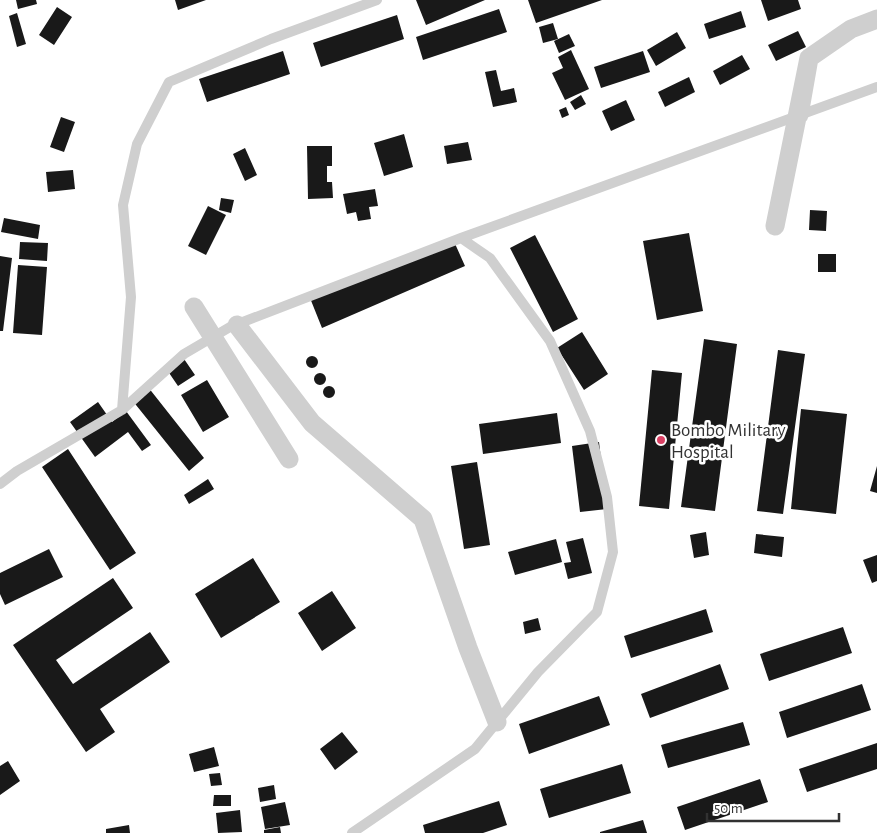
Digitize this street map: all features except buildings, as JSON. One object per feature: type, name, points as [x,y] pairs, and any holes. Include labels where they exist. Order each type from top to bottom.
[{"type":"street","points":[[775,226],[809,58],[851,29],[877,19]]},
{"type":"street","points":[[799,115],[809,58]]},
{"type":"street","points":[[194,307],[290,459]]},
{"type":"street","points":[[237,325],[312,423],[423,518],[468,648],[497,722]]},
{"type":"lane","points":[[122,410],[131,297],[123,204],[137,144],[169,82],[271,39],[376,0]]},
{"type":"lane","points":[[0,484],[17,471],[122,410],[184,354],[237,325],[461,238],[877,86]]},
{"type":"lane","points":[[352,833],[475,749],[538,672],[597,612],[613,552],[607,497],[590,430],[550,341],[490,258],[461,238]]},
{"type":"lane","points":[[214,336],[290,459]]},
{"type":"place","name":"Bombo Military Hospital","points":[[661,440]]}]
